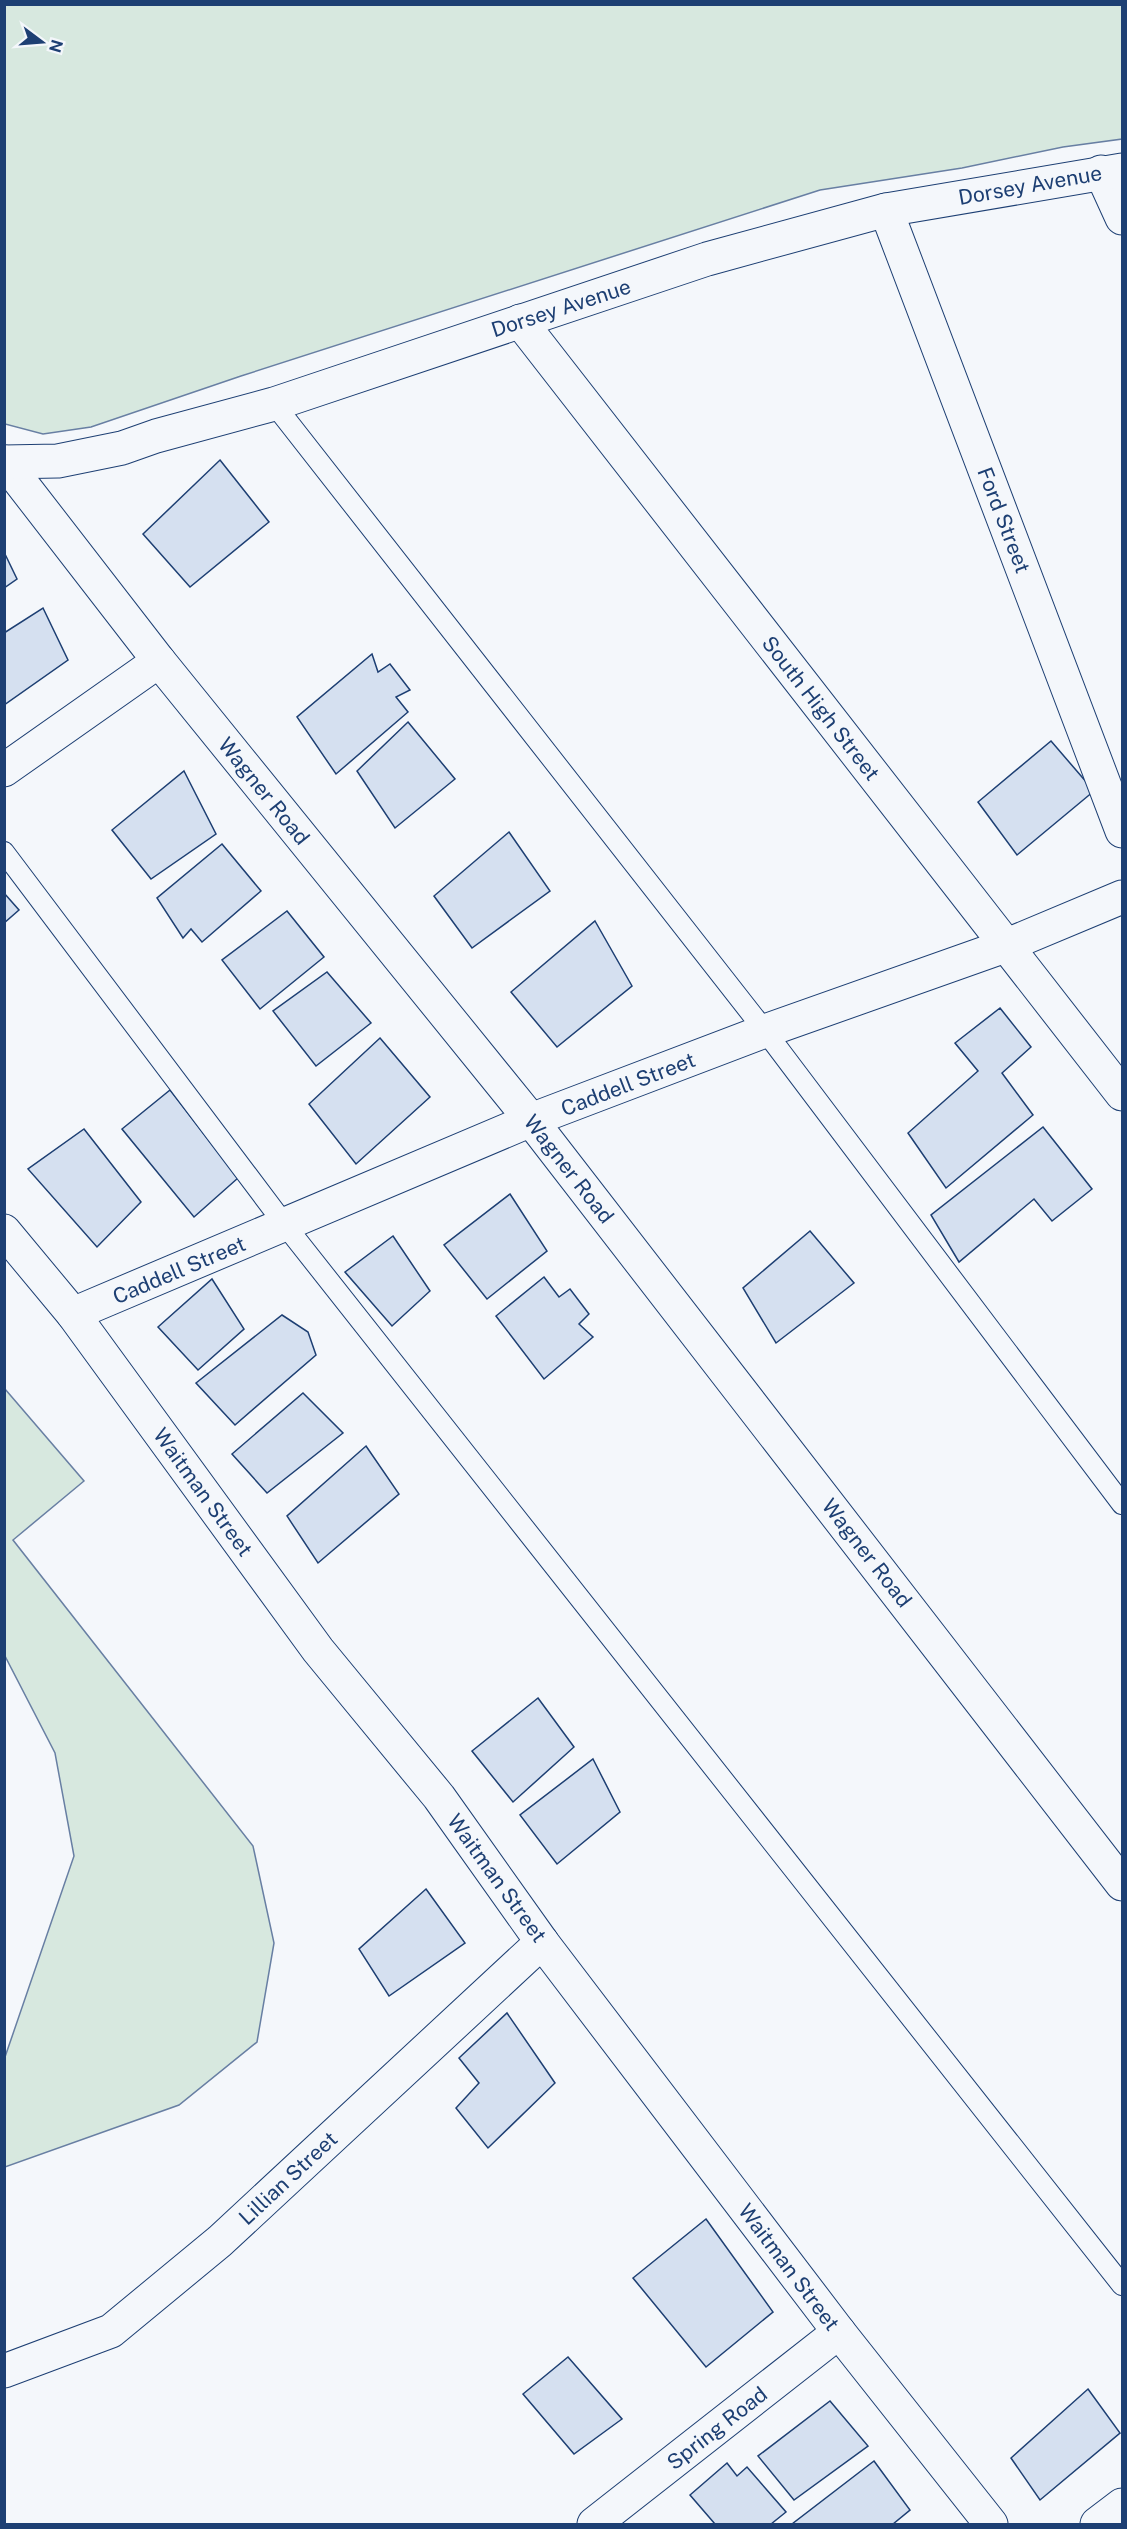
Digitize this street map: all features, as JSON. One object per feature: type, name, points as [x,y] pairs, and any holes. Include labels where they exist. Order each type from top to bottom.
[{"type":"street","name":"Dorsey Avenue","points":[[5,462],[58,461],[122,448],[156,436],[274,404],[707,259],[886,210],[1112,171]]},
{"type":"street","points":[[1112,171],[1122,218]]},
{"type":"street","name":"Ford Street","points":[[886,210],[1122,831]]},
{"type":"street","name":"South High Street","points":[[520,321],[1122,1094]]},
{"type":"street","name":"Wagner Road","points":[[5,462],[159,661],[531,1120],[1122,1884]]},
{"type":"street","points":[[4,770],[159,661]]},
{"type":"street","name":"Caddell Street","points":[[73,1314],[531,1120],[765,1031],[1005,946],[1122,897]]},
{"type":"street","name":"Waitman Street","points":[[4,1231],[73,1314],[318,1650],[439,1797],[542,1942],[839,2332],[992,2524]]},
{"type":"street","name":"Lillian Street","points":[[4,2371],[111,2331],[220,2241],[542,1942]]},
{"type":"street","name":"Spring Road","points":[[594,2524],[839,2332]]},
{"type":"street","points":[[1097,2524],[1122,2505]]},
{"type":"lane","points":[[274,404],[765,1031],[1122,1504]]},
{"type":"lane","points":[[4,852],[285,1225],[1122,2286]]},
{"type":"shaded area","points":[[5,4],[1122,5],[1122,139],[1063,147],[962,168],[820,190],[241,376],[91,427],[43,434],[5,424]]},
{"type":"shaded area","points":[[5,1389],[84,1481],[13,1540],[253,1846],[274,1943],[257,2042],[179,2105],[5,2167],[5,2057],[74,1856],[55,1753],[5,1656]]},
{"type":"building","points":[[220,460],[269,522],[190,587],[143,534]]},
{"type":"building","points":[[4,552],[17,579],[4,588]]},
{"type":"building","points":[[43,608],[68,660],[4,705],[4,633]]},
{"type":"building","points":[[372,654],[378,672],[390,664],[410,690],[396,697],[408,712],[336,774],[297,717]]},
{"type":"building","points":[[408,722],[455,779],[395,828],[357,771]]},
{"type":"building","points":[[1051,741],[1094,791],[1017,855],[978,802]]},
{"type":"building","points":[[184,771],[216,834],[151,879],[112,830]]},
{"type":"building","points":[[509,832],[550,891],[472,948],[434,896]]},
{"type":"building","points":[[222,844],[261,891],[202,942],[191,929],[183,938],[157,898]]},
{"type":"building","points":[[4,893],[19,910],[4,923]]},
{"type":"building","points":[[287,911],[324,957],[260,1009],[222,960]]},
{"type":"building","points":[[595,921],[632,986],[557,1047],[511,992]]},
{"type":"building","points":[[327,972],[371,1023],[316,1066],[273,1011]]},
{"type":"building","points":[[1000,1008],[1031,1047],[1002,1073],[1033,1115],[946,1188],[908,1133],[978,1071],[955,1043]]},
{"type":"building","points":[[380,1038],[430,1097],[356,1164],[309,1104]]},
{"type":"building","points":[[170,1090],[238,1178],[194,1217],[122,1129]]},
{"type":"building","points":[[1043,1127],[1092,1189],[1052,1221],[1034,1199],[959,1262],[931,1215]]},
{"type":"building","points":[[84,1129],[141,1202],[97,1247],[28,1169]]},
{"type":"building","points":[[510,1194],[547,1251],[487,1299],[444,1245]]},
{"type":"building","points":[[810,1231],[854,1283],[776,1343],[743,1288]]},
{"type":"building","points":[[393,1236],[430,1291],[392,1326],[345,1272]]},
{"type":"building","points":[[544,1277],[559,1297],[570,1289],[589,1314],[579,1324],[593,1337],[544,1379],[496,1316]]},
{"type":"building","points":[[212,1279],[244,1329],[198,1370],[158,1327]]},
{"type":"building","points":[[282,1315],[308,1332],[316,1355],[235,1425],[196,1383]]},
{"type":"building","points":[[303,1393],[343,1433],[267,1493],[232,1454]]},
{"type":"building","points":[[366,1446],[399,1494],[318,1563],[287,1516]]},
{"type":"building","points":[[538,1698],[574,1747],[513,1802],[472,1751]]},
{"type":"building","points":[[593,1759],[620,1812],[557,1864],[520,1815]]},
{"type":"building","points":[[426,1889],[465,1943],[389,1996],[359,1949]]},
{"type":"building","points":[[507,2013],[555,2083],[488,2148],[456,2108],[479,2083],[459,2058]]},
{"type":"building","points":[[706,2219],[773,2312],[706,2367],[633,2278]]},
{"type":"building","points":[[568,2357],[622,2419],[574,2454],[523,2394]]},
{"type":"building","points":[[1088,2389],[1120,2433],[1040,2500],[1011,2458]]},
{"type":"building","points":[[830,2401],[868,2446],[794,2500],[758,2456]]},
{"type":"building","points":[[874,2461],[910,2510],[893,2524],[792,2524]]},
{"type":"building","points":[[727,2463],[737,2476],[747,2467],[786,2512],[771,2524],[715,2524],[690,2495]]}]
